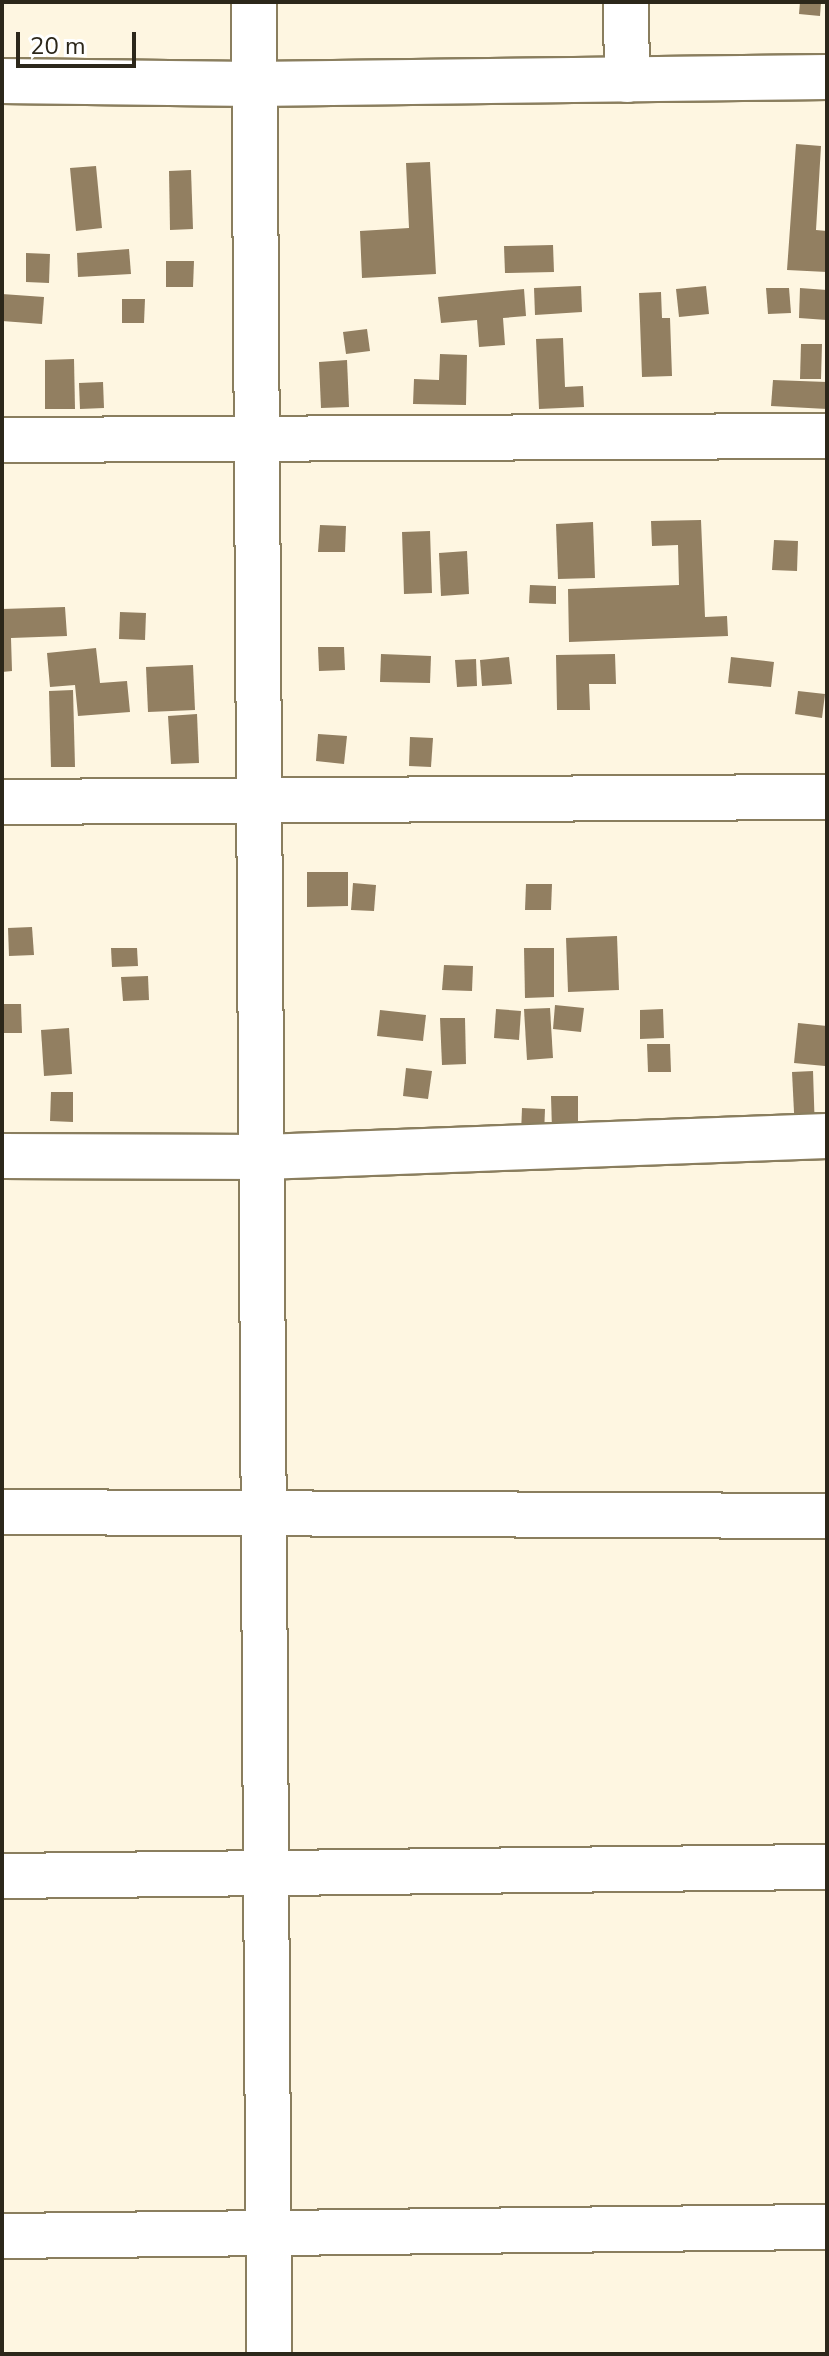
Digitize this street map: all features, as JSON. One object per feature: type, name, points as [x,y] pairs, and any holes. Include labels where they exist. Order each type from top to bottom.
[{"type":"street","points":[[254,2],[262,801],[269,2354]]},
{"type":"street","points":[[626,2],[627,80]]},
{"type":"street","points":[[2,81],[253,84],[827,77]]},
{"type":"street","points":[[2,440],[827,436]]},
{"type":"street","points":[[2,802],[827,797]]},
{"type":"street","points":[[2,1156],[264,1157],[827,1136]]},
{"type":"street","points":[[2,1512],[265,1510],[827,1516]]},
{"type":"street","points":[[2,1876],[827,1867]]},
{"type":"street","points":[[2,2236],[827,2227]]},
{"type":"building","points":[[800,2],[821,2],[820,16],[799,14]]},
{"type":"building","points":[[796,144],[821,146],[816,230],[827,231],[827,272],[787,270]]},
{"type":"building","points":[[430,162],[436,274],[362,278],[360,231],[409,228],[406,163]]},
{"type":"building","points":[[96,166],[102,228],[76,231],[70,168]]},
{"type":"building","points":[[191,170],[193,229],[170,230],[169,171]]},
{"type":"building","points":[[553,245],[554,272],[505,273],[504,246]]},
{"type":"building","points":[[129,249],[131,274],[78,277],[77,253]]},
{"type":"building","points":[[26,253],[50,254],[49,283],[26,282]]},
{"type":"building","points":[[166,261],[194,261],[193,287],[166,287]]},
{"type":"building","points":[[581,286],[582,312],[535,315],[534,288]]},
{"type":"building","points":[[706,286],[709,314],[679,317],[676,289]]},
{"type":"building","points":[[766,288],[789,288],[791,313],[768,314]]},
{"type":"building","points":[[800,288],[827,290],[827,320],[799,318]]},
{"type":"building","points":[[524,289],[526,316],[503,318],[505,345],[479,347],[477,320],[441,323],[438,297]]},
{"type":"building","points":[[661,292],[662,318],[670,318],[672,376],[642,377],[639,293]]},
{"type":"building","points":[[2,294],[44,297],[42,324],[2,321]]},
{"type":"building","points":[[122,299],[145,299],[144,323],[122,323]]},
{"type":"building","points":[[367,329],[370,351],[346,354],[343,332]]},
{"type":"building","points":[[563,338],[565,387],[583,386],[584,407],[539,409],[536,339]]},
{"type":"building","points":[[801,344],[822,344],[821,379],[800,379]]},
{"type":"building","points":[[440,354],[467,355],[466,405],[413,404],[414,379],[439,380]]},
{"type":"building","points":[[74,359],[75,409],[45,409],[45,360]]},
{"type":"building","points":[[347,360],[349,407],[321,408],[319,362]]},
{"type":"building","points":[[773,380],[827,382],[827,409],[771,406]]},
{"type":"building","points":[[103,382],[104,408],[80,409],[79,383]]},
{"type":"building","points":[[701,520],[705,617],[727,616],[728,636],[569,642],[568,589],[679,585],[678,545],[652,546],[651,521]]},
{"type":"building","points":[[593,522],[595,578],[558,579],[556,524]]},
{"type":"building","points":[[320,525],[346,526],[345,552],[318,552]]},
{"type":"building","points":[[430,531],[432,593],[404,594],[402,532]]},
{"type":"building","points":[[774,540],[798,541],[797,571],[772,570]]},
{"type":"building","points":[[467,551],[469,594],[441,596],[439,553]]},
{"type":"building","points":[[530,585],[556,586],[556,604],[529,603]]},
{"type":"building","points":[[65,607],[67,636],[11,638],[12,671],[2,672],[2,609]]},
{"type":"building","points":[[120,612],[146,613],[145,640],[119,639]]},
{"type":"building","points":[[318,647],[344,647],[345,670],[319,671]]},
{"type":"building","points":[[96,648],[100,683],[127,681],[130,712],[78,716],[75,685],[50,687],[47,653]]},
{"type":"building","points":[[381,654],[431,656],[430,683],[380,682]]},
{"type":"building","points":[[615,654],[616,684],[589,684],[590,710],[557,710],[556,655]]},
{"type":"building","points":[[509,657],[512,684],[482,686],[480,660]]},
{"type":"building","points":[[731,657],[774,662],[771,687],[728,683]]},
{"type":"building","points":[[476,659],[477,686],[457,687],[455,660]]},
{"type":"building","points":[[193,665],[195,710],[148,712],[146,667]]},
{"type":"building","points":[[73,690],[75,767],[51,767],[49,691]]},
{"type":"building","points":[[798,691],[825,694],[822,718],[795,714]]},
{"type":"building","points":[[197,714],[199,763],[171,764],[168,716]]},
{"type":"building","points":[[318,734],[347,736],[344,764],[316,761]]},
{"type":"building","points":[[410,737],[433,738],[431,767],[409,766]]},
{"type":"building","points":[[307,872],[348,872],[348,906],[307,907]]},
{"type":"building","points":[[353,883],[376,885],[374,911],[351,910]]},
{"type":"building","points":[[526,884],[552,884],[551,910],[525,910]]},
{"type":"building","points":[[32,927],[34,955],[9,956],[8,928]]},
{"type":"building","points":[[617,936],[619,990],[568,992],[566,938]]},
{"type":"building","points":[[111,948],[137,948],[138,966],[112,967]]},
{"type":"building","points":[[524,948],[554,948],[554,997],[525,998]]},
{"type":"building","points":[[444,965],[473,966],[472,991],[442,990]]},
{"type":"building","points":[[148,976],[149,1000],[123,1001],[121,977]]},
{"type":"building","points":[[2,1004],[21,1004],[22,1033],[2,1033]]},
{"type":"building","points":[[555,1005],[584,1008],[581,1032],[553,1029]]},
{"type":"building","points":[[550,1008],[553,1058],[527,1060],[524,1009]]},
{"type":"building","points":[[496,1009],[521,1011],[519,1040],[494,1038]]},
{"type":"building","points":[[663,1009],[664,1038],[640,1039],[640,1010]]},
{"type":"building","points":[[380,1010],[426,1015],[423,1041],[377,1036]]},
{"type":"building","points":[[440,1018],[465,1018],[466,1064],[442,1065]]},
{"type":"building","points":[[798,1023],[827,1026],[825,1066],[794,1063]]},
{"type":"building","points":[[69,1028],[72,1074],[44,1076],[41,1030]]},
{"type":"building","points":[[647,1044],[670,1044],[671,1072],[648,1072]]},
{"type":"building","points":[[406,1068],[432,1071],[428,1099],[403,1096]]},
{"type":"building","points":[[813,1071],[815,1132],[795,1132],[792,1072]]},
{"type":"building","points":[[51,1092],[73,1092],[73,1122],[50,1121]]},
{"type":"building","points":[[551,1096],[578,1096],[578,1130],[552,1130]]},
{"type":"building","points":[[522,1108],[545,1109],[544,1135],[521,1134]]}]
